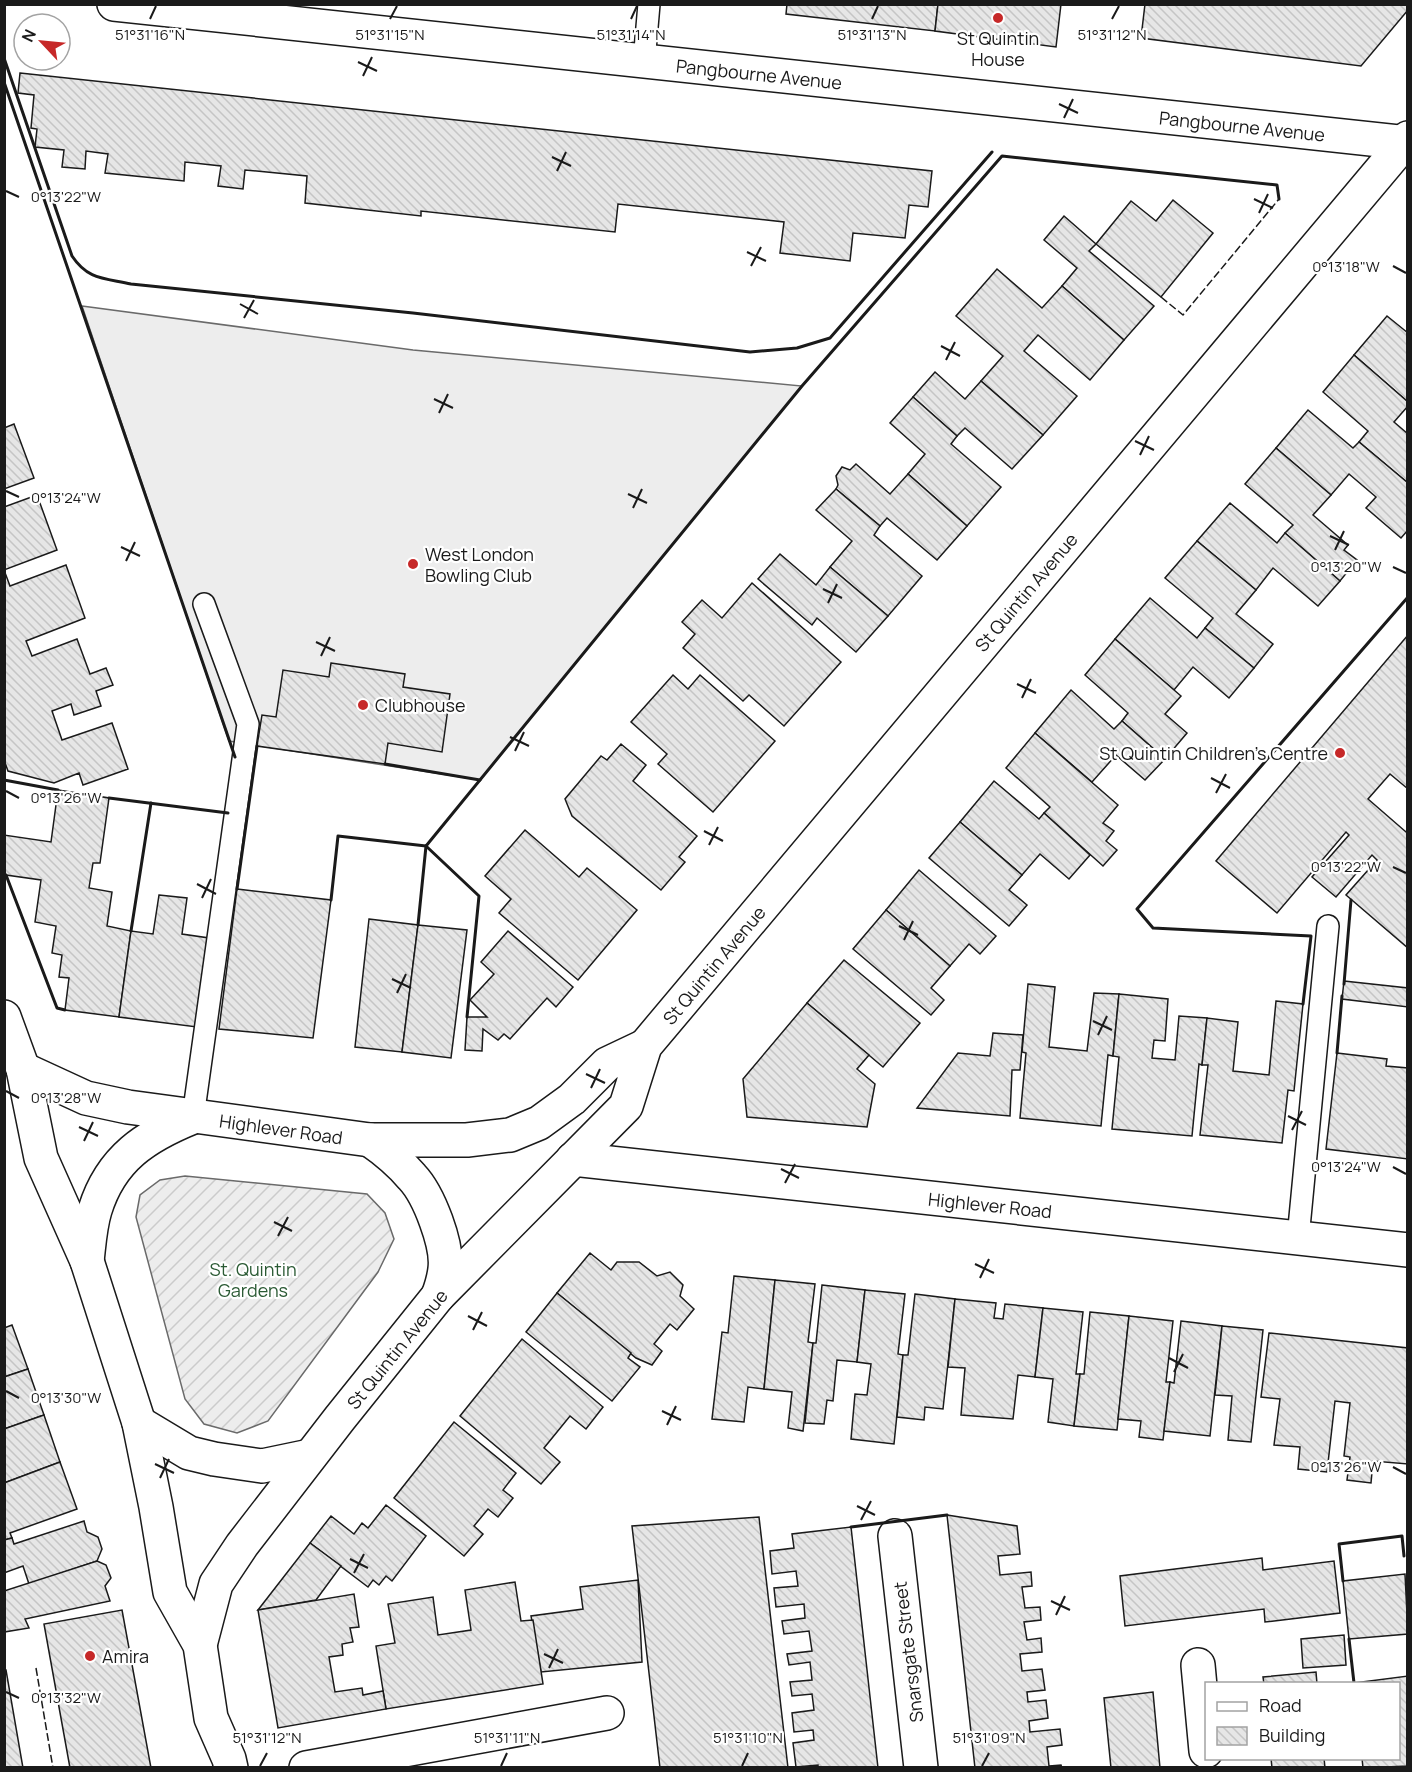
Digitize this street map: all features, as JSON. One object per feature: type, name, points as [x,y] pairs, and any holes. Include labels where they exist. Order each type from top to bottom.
[{"type":"main road","name":"Pangbourne Avenue","points":[[128,5],[644,62],[1406,141]]},
{"type":"main road","name":"St Quintin Avenue","points":[[200,1645],[216,1584],[242,1545],[438,1296],[626,1106],[645,1047],[1406,141]]},
{"type":"main road","points":[[4,1017],[14,1073],[40,1158],[87,1261],[139,1423],[170,1592],[200,1645],[211,1718],[231,1767]]},
{"type":"main road","name":"St Quintin Avenue","points":[[442,1140],[467,1140],[510,1135],[539,1123],[572,1099],[607,1064],[645,1047]]},
{"type":"main road","name":"Highlever Road","points":[[14,1073],[86,1098],[128,1107],[370,1140],[442,1140]]},
{"type":"main road","name":"Highlever Road","points":[[87,1261],[95,1210],[112,1172],[137,1145],[163,1129],[193,1117]]},
{"type":"main road","name":"Highlever Road","points":[[370,1140],[392,1156],[415,1179],[433,1214],[445,1247],[445,1269],[438,1296]]},
{"type":"main road","name":"Highlever Road","points":[[573,1159],[1407,1250]]},
{"type":"main road","points":[[139,1423],[182,1450],[214,1459],[262,1466],[310,1456]]},
{"type":"main road","name":"Snarsgate Street","points":[[895,1536],[921,1767]]},
{"type":"main road","points":[[1198,1665],[1205,1740]]},
{"type":"main road","points":[[306,1767],[607,1713]]},
{"type":"lane","points":[[644,62],[649,4]]},
{"type":"lane","points":[[193,1117],[248,724],[204,604]]},
{"type":"lane","points":[[1298,1238],[1328,926]]},
{"type":"green space","name":"St. Quintin Gardens","points":[[185,1176],[367,1194],[385,1213],[394,1239],[378,1272],[268,1421],[237,1433],[204,1424],[185,1399],[136,1217],[140,1195],[160,1180]]},
{"type":"shaded area","name":"West London Bowling Club","points":[[82,306],[413,350],[802,386],[480,780],[229,741]]},
{"type":"building","points":[[787,4],[938,4],[935,31],[786,14]]},
{"type":"building","name":"St Quintin House","points":[[938,4],[1061,4],[1056,47],[935,31]]},
{"type":"building","points":[[1145,4],[1408,4],[1408,10],[1361,66],[1141,38]]},
{"type":"building","points":[[20,73],[932,171],[928,207],[909,205],[905,238],[853,233],[850,261],[780,253],[784,222],[618,204],[615,232],[421,211],[421,216],[305,203],[307,176],[245,170],[243,189],[218,186],[221,166],[185,162],[184,181],[105,173],[108,154],[86,151],[85,169],[62,167],[64,150],[35,147],[37,129],[31,128],[34,95],[18,93]]},
{"type":"building","points":[[1173,200],[1213,233],[1161,297],[1096,244],[1131,201],[1156,221]]},
{"type":"building","points":[[1064,216],[1096,244],[1089,251],[1154,306],[1124,340],[1062,286],[1077,268],[1044,240]]},
{"type":"building","points":[[997,269],[1042,308],[1062,286],[1124,340],[1090,380],[1038,335],[1024,351],[1077,396],[1043,435],[981,381],[1003,356],[956,316]]},
{"type":"building","points":[[1387,316],[1408,333],[1408,402],[1354,355]]},
{"type":"building","points":[[1354,355],[1408,402],[1408,406],[1394,422],[1408,434],[1408,483],[1359,442],[1368,431],[1323,392]]},
{"type":"building","points":[[935,372],[965,399],[981,381],[1043,435],[1012,469],[965,428],[957,436],[913,397]]},
{"type":"building","points":[[913,397],[957,436],[951,444],[1001,487],[967,526],[908,474],[925,454],[890,423]]},
{"type":"building","points":[[1308,410],[1353,448],[1359,442],[1408,483],[1408,530],[1401,538],[1366,508],[1376,497],[1349,474],[1331,495],[1276,448]]},
{"type":"building","points":[[14,424],[34,478],[4,489],[4,428]]},
{"type":"building","points":[[1276,448],[1331,495],[1313,515],[1348,545],[1344,550],[1357,560],[1340,581],[1285,533],[1293,525],[1245,484]]},
{"type":"building","points":[[856,464],[890,494],[908,474],[967,526],[937,560],[887,518],[880,526],[836,489],[838,485],[836,476],[842,467],[850,470]]},
{"type":"building","points":[[836,489],[880,526],[874,535],[922,576],[888,616],[830,567],[852,541],[816,510]]},
{"type":"building","points":[[37,495],[57,550],[4,570],[4,507]]},
{"type":"building","points":[[1230,503],[1277,543],[1285,533],[1340,581],[1318,606],[1273,568],[1256,590],[1197,541]]},
{"type":"building","points":[[1197,541],[1256,590],[1236,614],[1273,644],[1254,668],[1205,628],[1213,618],[1165,578]]},
{"type":"building","points":[[780,554],[816,585],[830,567],[888,616],[856,652],[817,618],[812,625],[758,579]]},
{"type":"building","points":[[66,565],[85,618],[26,641],[32,656],[77,639],[90,674],[106,668],[113,685],[96,691],[101,706],[74,715],[71,704],[52,711],[62,740],[112,723],[128,769],[83,785],[79,773],[54,783],[8,771],[4,760],[4,570],[10,586]]},
{"type":"building","points":[[752,583],[841,662],[784,726],[749,695],[743,701],[683,648],[695,634],[682,622],[702,600],[722,618]]},
{"type":"building","points":[[1150,598],[1197,638],[1205,628],[1254,668],[1229,698],[1193,667],[1174,690],[1115,639]]},
{"type":"building","points":[[1408,635],[1408,789],[1390,774],[1368,799],[1406,832],[1408,829],[1408,948],[1346,895],[1377,860],[1372,855],[1336,897],[1312,877],[1349,835],[1346,832],[1277,913],[1216,861]]},
{"type":"building","points":[[1115,639],[1181,696],[1165,714],[1187,733],[1165,759],[1122,721],[1128,713],[1085,675]]},
{"type":"building","name":"Clubhouse","points":[[331,663],[405,674],[403,687],[450,694],[442,752],[388,743],[385,764],[257,746],[262,715],[276,717],[283,670],[329,677]]},
{"type":"building","points":[[673,675],[688,689],[700,675],[775,741],[713,812],[658,764],[667,754],[631,722]]},
{"type":"building","points":[[1071,690],[1114,729],[1122,721],[1165,759],[1145,780],[1116,755],[1092,782],[1035,733]]},
{"type":"building","points":[[1035,733],[1118,805],[1103,823],[1114,831],[1106,841],[1117,850],[1103,866],[1044,813],[1050,807],[1006,768]]},
{"type":"building","points":[[621,744],[646,765],[633,781],[697,836],[679,857],[685,862],[661,890],[572,816],[565,799],[601,756],[607,760]]},
{"type":"building","points":[[994,781],[1039,819],[1044,813],[1090,855],[1069,879],[1040,854],[1022,875],[960,822]]},
{"type":"building","points":[[58,790],[109,798],[100,863],[93,863],[89,888],[112,892],[107,926],[131,931],[119,1017],[65,1010],[69,978],[59,977],[62,955],[52,953],[56,926],[35,922],[41,880],[6,875],[4,872],[4,835],[51,842]]},
{"type":"building","points":[[960,822],[1022,875],[1009,890],[1027,905],[1009,926],[929,858]]},
{"type":"building","points":[[525,830],[579,877],[587,868],[637,910],[578,980],[499,913],[511,899],[485,876]]},
{"type":"building","points":[[919,870],[996,936],[980,954],[969,944],[950,966],[886,910]]},
{"type":"building","points":[[237,889],[331,900],[313,1038],[219,1029]]},
{"type":"building","points":[[159,895],[187,898],[182,934],[209,938],[197,1027],[119,1017],[131,931],[153,934]]},
{"type":"building","points":[[886,910],[950,966],[931,988],[944,1000],[931,1015],[853,949]]},
{"type":"building","points":[[369,919],[418,925],[402,1052],[355,1047]]},
{"type":"building","points":[[418,925],[467,930],[451,1058],[402,1052]]},
{"type":"building","points":[[508,931],[573,987],[556,1007],[547,998],[510,1039],[504,1034],[498,1040],[483,1029],[482,1051],[465,1050],[467,1017],[487,1017],[470,1000],[494,974],[481,962]]},
{"type":"building","points":[[844,960],[920,1023],[883,1067],[807,1003]]},
{"type":"building","points":[[1344,981],[1408,988],[1408,1007],[1342,999]]},
{"type":"building","points":[[1028,984],[1055,987],[1049,1047],[1087,1051],[1094,993],[1119,994],[1113,1056],[1108,1055],[1101,1126],[1020,1118],[1026,1053],[1022,1052]]},
{"type":"building","points":[[1119,994],[1168,999],[1165,1041],[1154,1040],[1152,1058],[1175,1060],[1179,1016],[1207,1018],[1202,1065],[1199,1064],[1192,1136],[1112,1129],[1119,1057],[1113,1056]]},
{"type":"building","points":[[1276,1001],[1303,1004],[1294,1091],[1288,1090],[1282,1143],[1200,1135],[1208,1065],[1202,1065],[1207,1018],[1238,1022],[1233,1071],[1269,1075]]},
{"type":"building","points":[[807,1003],[869,1055],[857,1069],[875,1084],[867,1127],[747,1117],[743,1079]]},
{"type":"building","points":[[993,1033],[1023,1035],[1020,1070],[1012,1070],[1010,1116],[917,1108],[958,1053],[990,1056]]},
{"type":"building","points":[[1337,1053],[1387,1059],[1386,1066],[1408,1068],[1408,1159],[1326,1149]]},
{"type":"building","points":[[590,1253],[611,1270],[617,1262],[639,1262],[657,1276],[670,1272],[683,1285],[680,1296],[694,1309],[677,1330],[670,1324],[654,1344],[662,1351],[652,1365],[636,1358],[557,1293]]},
{"type":"building","points":[[734,1276],[775,1280],[764,1389],[748,1387],[744,1422],[712,1419],[722,1332],[728,1333]]},
{"type":"building","points":[[775,1280],[815,1284],[808,1342],[813,1343],[803,1431],[788,1428],[792,1392],[764,1389]]},
{"type":"building","points":[[822,1285],[865,1290],[857,1362],[837,1360],[833,1401],[827,1400],[824,1424],[805,1423],[813,1343],[816,1343]]},
{"type":"building","points":[[865,1290],[905,1294],[898,1354],[903,1355],[894,1444],[851,1439],[855,1394],[867,1395],[871,1364],[857,1362]]},
{"type":"building","points":[[557,1293],[631,1353],[628,1358],[640,1367],[612,1401],[526,1332]]},
{"type":"building","points":[[915,1294],[955,1299],[943,1409],[925,1407],[924,1420],[897,1417],[903,1355],[908,1355]]},
{"type":"building","points":[[955,1299],[996,1303],[994,1318],[1003,1319],[1005,1304],[1043,1308],[1035,1377],[1018,1375],[1013,1419],[961,1415],[965,1368],[948,1367]]},
{"type":"building","points":[[1043,1308],[1083,1312],[1076,1374],[1080,1374],[1074,1426],[1048,1422],[1053,1379],[1035,1377]]},
{"type":"building","points":[[1090,1312],[1129,1316],[1117,1430],[1074,1426],[1080,1374],[1084,1374]]},
{"type":"building","points":[[1129,1316],[1173,1321],[1166,1382],[1170,1382],[1163,1440],[1139,1437],[1141,1421],[1118,1419]]},
{"type":"building","points":[[1181,1321],[1222,1326],[1210,1436],[1164,1431],[1170,1382],[1174,1383]]},
{"type":"building","points":[[12,1325],[28,1369],[4,1377],[4,1328]]},
{"type":"building","points":[[1222,1326],[1263,1330],[1251,1442],[1228,1440],[1232,1396],[1215,1395]]},
{"type":"building","points":[[1269,1333],[1408,1348],[1408,1464],[1373,1461],[1371,1483],[1347,1480],[1350,1457],[1344,1456],[1350,1403],[1335,1401],[1327,1472],[1298,1469],[1300,1447],[1274,1445],[1280,1399],[1261,1397]]},
{"type":"building","points":[[522,1339],[603,1407],[586,1429],[570,1416],[544,1448],[560,1462],[541,1484],[460,1416]]},
{"type":"building","points":[[28,1369],[44,1415],[4,1429],[4,1377]]},
{"type":"building","points":[[44,1415],[60,1462],[4,1483],[4,1429]]},
{"type":"building","points":[[454,1422],[516,1473],[503,1490],[513,1498],[498,1517],[488,1509],[474,1526],[483,1534],[464,1556],[394,1498]]},
{"type":"building","points":[[60,1462],[77,1509],[10,1533],[12,1538],[4,1540],[4,1483]]},
{"type":"building","points":[[386,1505],[426,1536],[392,1581],[386,1576],[379,1585],[373,1580],[368,1587],[310,1543],[331,1516],[354,1534],[362,1523],[368,1528]]},
{"type":"building","points":[[947,1515],[1017,1526],[1020,1554],[998,1556],[1000,1575],[1031,1572],[1032,1586],[1022,1587],[1025,1608],[1040,1607],[1041,1620],[1024,1622],[1027,1640],[1041,1638],[1042,1652],[1020,1654],[1022,1671],[1042,1669],[1045,1690],[1027,1692],[1028,1702],[1046,1700],[1048,1718],[1029,1721],[1030,1732],[1060,1729],[1062,1745],[1047,1747],[1049,1766],[1061,1765],[1062,1768],[975,1768]]},
{"type":"building","points":[[759,1517],[788,1768],[660,1768],[632,1526]]},
{"type":"building","points":[[84,1521],[87,1532],[98,1537],[102,1549],[97,1561],[29,1584],[23,1566],[4,1573],[4,1540],[12,1538],[14,1544]]},
{"type":"building","points":[[851,1527],[878,1768],[818,1768],[818,1765],[796,1767],[793,1743],[814,1740],[813,1730],[794,1732],[792,1713],[814,1710],[812,1694],[792,1696],[790,1682],[812,1680],[810,1662],[789,1665],[787,1654],[812,1651],[809,1631],[784,1634],[782,1621],[805,1618],[804,1604],[776,1607],[774,1588],[798,1586],[796,1571],[772,1574],[770,1551],[794,1548],[792,1534]]},
{"type":"building","points":[[310,1543],[341,1566],[316,1600],[258,1610]]},
{"type":"building","points":[[1262,1558],[1263,1570],[1334,1561],[1340,1613],[1265,1622],[1264,1609],[1125,1626],[1120,1576]]},
{"type":"building","points":[[97,1561],[106,1565],[111,1578],[105,1586],[110,1601],[25,1619],[29,1628],[4,1632],[4,1591]]},
{"type":"building","points":[[1405,1574],[1408,1634],[1349,1639],[1343,1581]]},
{"type":"building","points":[[638,1580],[642,1662],[541,1672],[531,1616],[583,1609],[580,1587]]},
{"type":"building","points":[[515,1582],[521,1621],[533,1620],[543,1684],[386,1709],[376,1646],[395,1643],[388,1604],[433,1597],[438,1635],[471,1630],[465,1590]]},
{"type":"building","points":[[354,1594],[359,1627],[350,1628],[353,1642],[342,1644],[343,1655],[329,1657],[335,1692],[362,1688],[363,1695],[383,1691],[386,1709],[278,1728],[258,1610]]},
{"type":"building","points":[[122,1610],[151,1768],[70,1768],[44,1624]]},
{"type":"building","points":[[1344,1635],[1346,1665],[1303,1668],[1301,1639]]},
{"type":"building","points":[[4,1670],[6,1670],[23,1768],[4,1768]]},
{"type":"building","points":[[1316,1672],[1317,1682],[1264,1682],[1263,1677]]},
{"type":"building","points":[[1408,1676],[1408,1766],[1363,1768],[1362,1760],[1400,1760],[1400,1682],[1362,1682]]},
{"type":"building","points":[[1153,1692],[1160,1768],[1111,1768],[1104,1698]]},
{"type":"building","points":[[1271,1760],[1324,1760],[1325,1768],[1272,1768]]},
{"type":"fence","points":[[1161,297],[1183,315],[1279,199]]},
{"type":"fence","points":[[36,1668],[53,1768]]},
{"type":"wall","points":[[4,58],[72,256],[84,270],[97,277],[131,284],[413,313],[750,352],[797,348],[830,338],[992,152]]},
{"type":"wall","points":[[4,82],[235,757]]},
{"type":"wall","points":[[331,900],[338,836],[426,846],[802,386],[1002,156],[1277,185],[1279,199]]},
{"type":"wall","points":[[1303,1004],[1311,936],[1153,928],[1137,909],[1408,597]]},
{"type":"wall","points":[[237,889],[257,746]]},
{"type":"wall","points":[[385,764],[480,780]]},
{"type":"wall","points":[[4,780],[58,790]]},
{"type":"wall","points":[[109,798],[228,813]]},
{"type":"wall","points":[[131,931],[151,803]]},
{"type":"wall","points":[[426,846],[479,896],[467,1017]]},
{"type":"wall","points":[[418,925],[426,846]]},
{"type":"wall","points":[[6,875],[57,1008],[65,1010]]},
{"type":"wall","points":[[1344,984],[1351,900]]},
{"type":"wall","points":[[1337,1053],[1342,996]]},
{"type":"wall","points":[[851,1527],[947,1515]]},
{"type":"wall","points":[[1343,1581],[1339,1544],[1402,1536],[1404,1556]]},
{"type":"wall","points":[[1349,1639],[1354,1682]]},
{"type":"place","name":"St Quintin House","points":[[998,18]]},
{"type":"place","name":"West London Bowling Club","points":[[413,564]]},
{"type":"place","name":"Clubhouse","points":[[363,705]]},
{"type":"place","name":"St Quintin Children's Centre","points":[[1340,753]]},
{"type":"place","name":"Amira","points":[[90,1656]]}]
